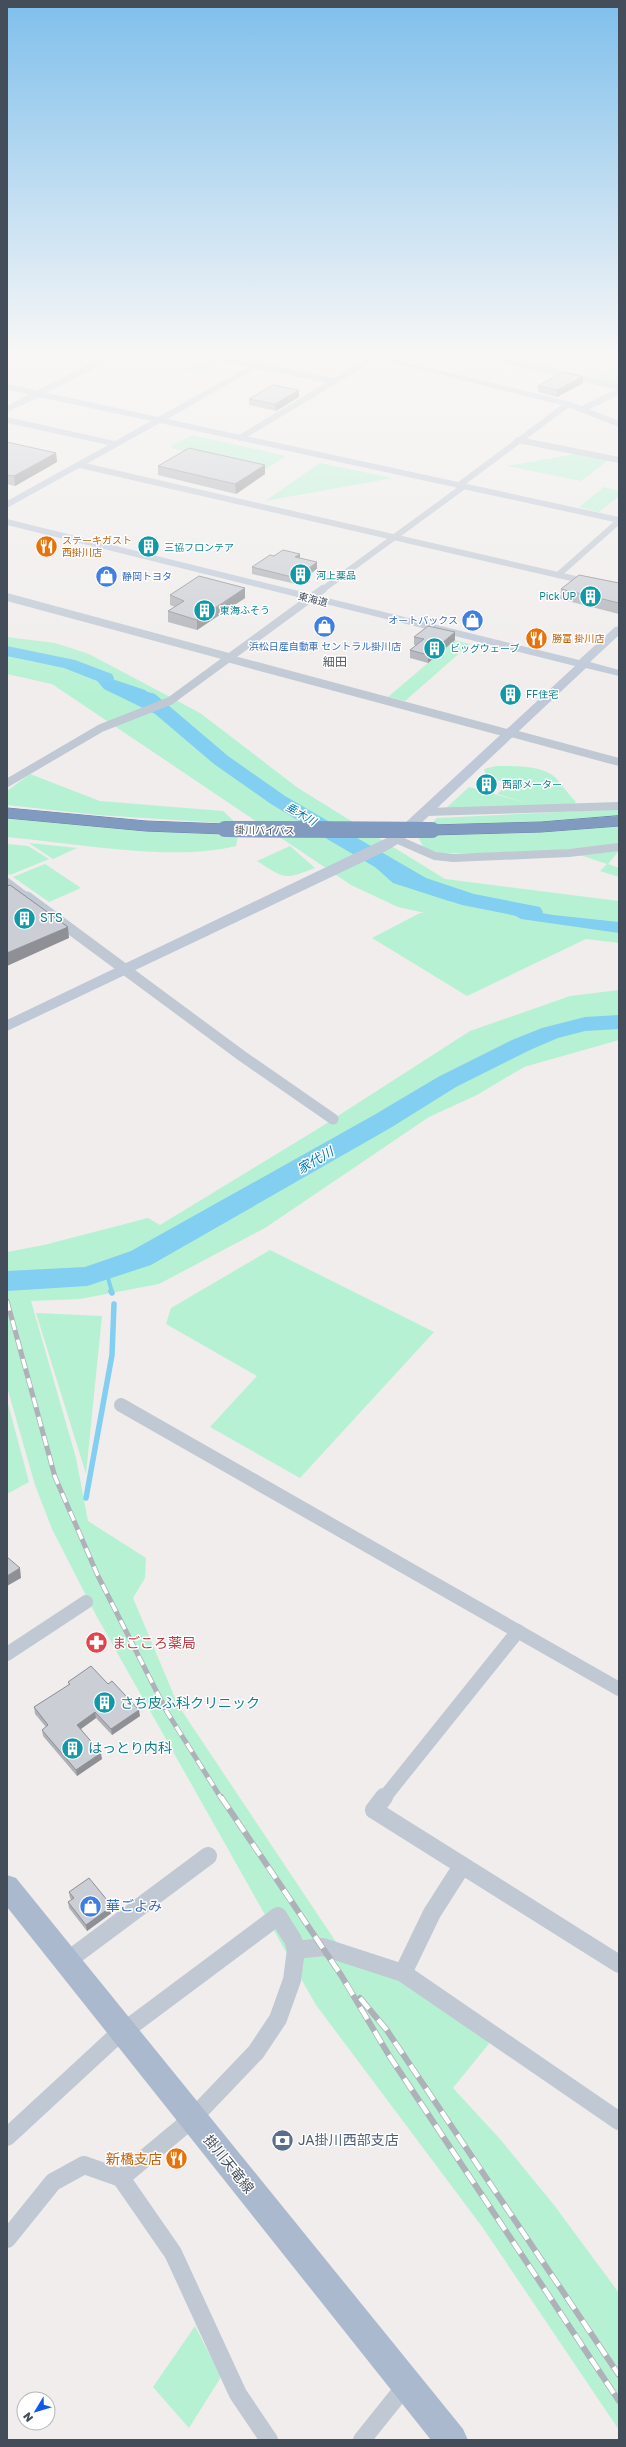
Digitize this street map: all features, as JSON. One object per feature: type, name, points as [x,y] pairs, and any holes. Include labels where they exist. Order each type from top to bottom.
[{"type":"highway","name":"掛川バイパス","points":[[7,813],[146,826],[224,829],[432,830],[541,827],[619,821]]},
{"type":"main road","name":"掛川天竜線","points":[[7,1887],[192,2119],[452,2440]]},
{"type":"street","points":[[361,464],[619,520]]},
{"type":"street","points":[[7,783],[101,728],[170,701],[228,657],[394,537],[488,464]]},
{"type":"street","points":[[7,506],[80,465],[619,589]]},
{"type":"street","points":[[558,575],[619,520]]},
{"type":"street","name":"東海道","points":[[7,522],[310,598],[619,673]]},
{"type":"street","points":[[7,597],[510,734],[619,762]]},
{"type":"street","points":[[7,1026],[381,848],[396,839],[510,734],[619,629]]},
{"type":"street","points":[[426,812],[619,806]]},
{"type":"street","points":[[396,839],[435,856],[453,858],[569,853],[619,847]]},
{"type":"street","points":[[7,882],[242,1056],[333,1119]]},
{"type":"street","points":[[121,1405],[619,1689]]},
{"type":"street","points":[[7,1654],[86,1602]]},
{"type":"street","points":[[518,1631],[374,1810],[619,1964]]},
{"type":"street","points":[[67,1961],[208,1856]]},
{"type":"street","points":[[403,1974],[432,1913],[462,1866]]},
{"type":"street","points":[[7,2137],[112,2040],[124,2033],[278,1916],[293,1940],[296,1950],[292,1980],[278,2019],[256,2052],[192,2119],[121,2178]]},
{"type":"street","points":[[296,1950],[322,1947],[403,1974],[619,2121]]},
{"type":"street","points":[[7,2238],[53,2182],[84,2165],[121,2178],[173,2253],[238,2394],[269,2440]]},
{"type":"street","points":[[362,2440],[407,2384]]},
{"type":"green space","points":[[244,464],[273,464],[266,469]]},
{"type":"green space","points":[[318,464],[326,464],[393,478],[265,501]]},
{"type":"green space","points":[[517,464],[603,464],[581,481],[507,466]]},
{"type":"green space","points":[[604,487],[619,491],[619,496],[599,512],[579,507]]},
{"type":"green space","points":[[7,637],[55,643],[89,654],[200,713],[298,788],[445,879],[619,901],[619,943],[586,939],[467,996],[372,938],[420,913],[425,913],[398,907],[351,885],[52,684],[7,674]]},
{"type":"green space","points":[[455,640],[470,644],[405,701],[388,697]]},
{"type":"green space","points":[[496,766],[528,767],[544,771],[556,778],[576,802],[572,806],[445,809],[469,787],[530,804],[497,794],[508,784],[486,775],[484,769]]},
{"type":"green space","points":[[30,774],[100,801],[223,811],[237,824],[97,815],[7,805],[7,791]]},
{"type":"green space","points":[[619,809],[619,844],[547,851],[440,853],[424,848],[418,837],[437,818]]},
{"type":"green space","points":[[7,817],[238,836],[236,846],[211,850],[153,852],[123,850],[7,837]]},
{"type":"green space","points":[[29,843],[77,848],[53,859]]},
{"type":"green space","points":[[7,844],[28,846],[49,859],[10,875],[7,873]]},
{"type":"green space","points":[[290,846],[315,868],[290,876],[285,876],[257,861]]},
{"type":"green space","points":[[619,851],[608,864],[619,868],[619,877],[600,871],[607,864],[580,855]]},
{"type":"green space","points":[[45,864],[81,888],[49,902],[13,877]]},
{"type":"green space","points":[[619,990],[619,1040],[524,1067],[477,1095],[429,1117],[265,1228],[159,1284],[80,1299],[31,1301],[76,1458],[88,1521],[146,1558],[145,1578],[133,1598],[178,1705],[346,1957],[403,1973],[491,2041],[453,2088],[500,2139],[554,2205],[619,2293],[619,2430],[483,2228],[316,2005],[97,1617],[52,1529],[35,1485],[7,1387],[7,1252],[44,1245],[148,1218],[160,1225],[316,1130],[470,1031],[570,996]]},
{"type":"green space","points":[[270,1250],[434,1332],[300,1478],[210,1427],[257,1376],[166,1324],[171,1308]]},
{"type":"green space","points":[[36,1313],[102,1316],[86,1474]]},
{"type":"green space","points":[[7,1400],[29,1482],[7,1494]]},
{"type":"green space","points":[[195,2326],[221,2377],[189,2428],[153,2387]]},
{"type":"water","points":[[7,650],[71,665],[145,690],[172,711],[180,726],[104,689],[95,678],[50,662],[7,656]]},
{"type":"water","points":[[310,822],[411,881],[452,902],[393,883],[375,867],[327,839]]},
{"type":"water","points":[[496,905],[553,915],[619,922],[619,933],[521,919]]},
{"type":"building","points":[[7,464],[36,464],[14,476],[7,475]]},
{"type":"building","points":[[161,464],[265,465],[235,484],[158,466]]},
{"type":"building","points":[[283,550],[300,554],[295,557],[317,562],[296,578],[252,567],[270,555],[274,556]]},
{"type":"building","points":[[579,575],[619,583],[619,603],[561,589]]},
{"type":"building","points":[[199,576],[245,588],[197,620],[168,611],[184,601],[170,595]]},
{"type":"building","points":[[428,626],[455,632],[428,655],[410,650],[424,639],[414,637]]},
{"type":"building","name":"STS","points":[[10,885],[68,927],[7,953],[7,886]]},
{"type":"building","points":[[7,1557],[20,1568],[7,1576]]},
{"type":"building","points":[[91,1666],[108,1684],[112,1681],[139,1710],[111,1729],[95,1712],[77,1725],[101,1753],[76,1770],[42,1730],[48,1725],[34,1707],[70,1684],[68,1682]]},
{"type":"building","name":"華ごよみ","points":[[89,1878],[112,1906],[86,1925],[68,1902],[74,1898],[69,1892]]},
{"type":"waterway","name":"垂木川","points":[[7,651],[69,664],[105,678]]},
{"type":"waterway","name":"垂木川","points":[[148,698],[221,760],[278,800],[418,883],[470,900],[532,912]]},
{"type":"waterway","name":"家代川","points":[[7,1281],[87,1276],[141,1258],[383,1121],[447,1082],[521,1045],[550,1033],[585,1024],[619,1022]]},
{"type":"waterway","points":[[106,1271],[112,1292]]},
{"type":"waterway","points":[[86,1498],[112,1355],[114,1304]]},
{"type":"railway","points":[[7,1301],[55,1477],[98,1576],[167,1712],[221,1798]]},
{"type":"railway","points":[[221,1797],[341,1975],[390,2057],[619,2401]]},
{"type":"railway","points":[[360,1998],[386,2029],[619,2375]]},
{"type":"place","name":"ステーキガスト 西掛川店","points":[[47,546]]},
{"type":"place","name":"三協フロンテア","points":[[148,547]]},
{"type":"place","name":"河上薬品","points":[[300,575]]},
{"type":"place","name":"静岡トヨタ","points":[[106,576]]},
{"type":"place","name":"Pick UP","points":[[591,596]]},
{"type":"place","name":"東海ふそう","points":[[204,610]]},
{"type":"place","name":"オートバックス","points":[[473,620]]},
{"type":"place","name":"浜松日産自動車 セントラル掛川店","points":[[325,626]]},
{"type":"place","name":"勝富 掛川店","points":[[536,638]]},
{"type":"place","name":"ビッグウェーブ","points":[[434,648]]},
{"type":"place","name":"FF住宅","points":[[511,694]]},
{"type":"place","name":"西部メーター","points":[[487,784]]},
{"type":"place","name":"STS","points":[[24,918]]},
{"type":"place","name":"まごころ薬局","points":[[96,1643]]},
{"type":"place","name":"さち皮ふ科クリニック","points":[[105,1703]]},
{"type":"place","name":"はっとり内科","points":[[72,1748]]},
{"type":"place","name":"華ごよみ","points":[[90,1906]]},
{"type":"place","name":"JA掛川西部支店","points":[[282,2140]]},
{"type":"place","name":"新橋支店","points":[[177,2159]]},
{"type":"district","name":"細田","points":[[335,662]]}]
